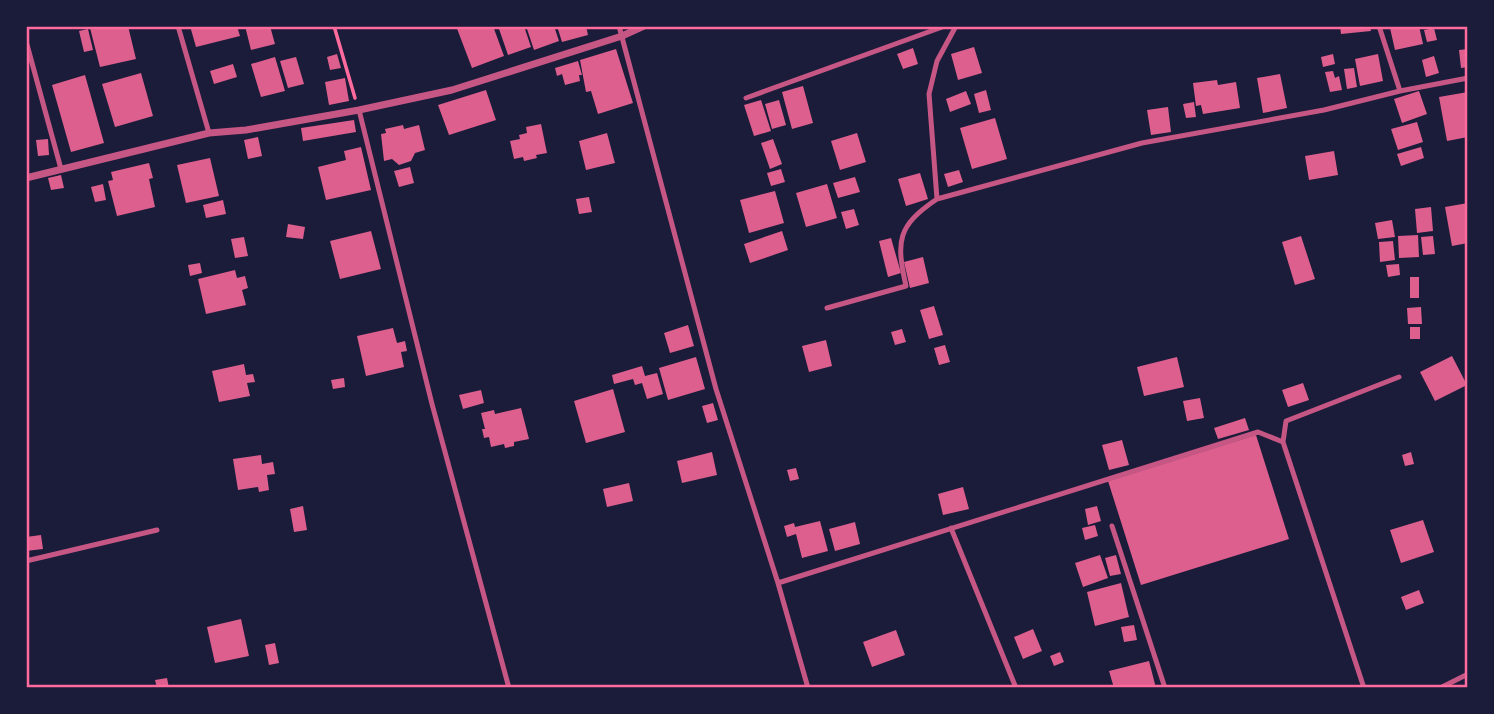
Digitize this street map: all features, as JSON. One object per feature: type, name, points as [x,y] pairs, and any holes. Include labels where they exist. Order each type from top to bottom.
[{"type":"street","points":[[26,178],[209,133],[246,130],[452,90],[622,36],[644,26]]},
{"type":"lane","points":[[178,26],[209,133]]},
{"type":"lane","points":[[619,26],[716,389],[778,583],[808,688]]},
{"type":"lane","points":[[746,98],[945,26]]},
{"type":"lane","points":[[937,199],[929,94],[937,61],[956,26]]},
{"type":"lane","points":[[1379,26],[1400,91]]},
{"type":"lane","points":[[26,41],[61,169]]},
{"type":"lane","points":[[827,308],[906,286],[899,253],[906,226],[918,212],[937,199],[1142,143],[1324,110],[1468,78]]},
{"type":"lane","points":[[359,110],[432,404],[509,688]]},
{"type":"lane","points":[[1364,688],[1283,442],[1286,421],[1399,377]]},
{"type":"lane","points":[[778,583],[1258,432],[1283,442]]},
{"type":"lane","points":[[1112,526],[1165,688]]},
{"type":"lane","points":[[951,528],[1016,688]]},
{"type":"lane","points":[[26,561],[157,530]]},
{"type":"lane","points":[[1440,688],[1468,674]]},
{"type":"path","points":[[334,26],[359,110]]},
{"type":"building","points":[[128,26],[136,59],[100,67],[90,28]]},
{"type":"building","points":[[190,26],[237,26],[240,36],[196,47]]},
{"type":"building","points":[[245,26],[270,26],[275,44],[251,50]]},
{"type":"building","points":[[456,26],[493,26],[504,56],[472,68]]},
{"type":"building","points":[[498,26],[524,26],[531,47],[508,55]]},
{"type":"building","points":[[526,26],[554,26],[559,41],[534,50]]},
{"type":"building","points":[[557,26],[586,26],[588,35],[562,42]]},
{"type":"building","points":[[1340,26],[1370,26],[1371,31],[1341,34]]},
{"type":"building","points":[[1419,26],[1423,44],[1395,50],[1390,28]]},
{"type":"building","points":[[1434,28],[1437,40],[1427,42],[1424,30]]},
{"type":"building","points":[[88,29],[93,50],[84,52],[79,31]]},
{"type":"building","points":[[974,47],[982,73],[958,80],[951,54]]},
{"type":"building","points":[[913,48],[918,64],[903,69],[897,54]]},
{"type":"building","points":[[616,49],[633,103],[598,114],[591,91],[586,92],[580,60]]},
{"type":"building","points":[[1468,49],[1468,67],[1461,68],[1459,50]]},
{"type":"building","points":[[337,54],[341,68],[330,70],[327,57]]},
{"type":"building","points":[[1333,54],[1335,64],[1323,67],[1321,57]]},
{"type":"building","points":[[1378,54],[1383,81],[1360,86],[1355,59]]},
{"type":"building","points":[[1434,56],[1439,73],[1426,77],[1422,60]]},
{"type":"building","points":[[275,57],[285,91],[261,97],[251,64]]},
{"type":"building","points":[[296,57],[304,84],[288,88],[280,61]]},
{"type":"building","points":[[578,61],[582,75],[579,75],[580,81],[565,85],[562,74],[557,76],[555,68]]},
{"type":"building","points":[[233,64],[237,77],[214,84],[210,71]]},
{"type":"building","points":[[1354,68],[1357,87],[1347,89],[1344,69]]},
{"type":"building","points":[[1333,71],[1335,78],[1339,76],[1342,90],[1330,92],[1325,72]]},
{"type":"building","points":[[141,73],[153,116],[115,127],[102,84]]},
{"type":"building","points":[[1280,74],[1287,108],[1263,113],[1257,78]]},
{"type":"building","points":[[85,75],[104,143],[71,152],[52,85]]},
{"type":"building","points":[[345,78],[349,101],[329,105],[325,82]]},
{"type":"building","points":[[1217,80],[1218,85],[1236,82],[1240,108],[1203,114],[1201,105],[1196,106],[1193,83]]},
{"type":"building","points":[[803,86],[813,123],[792,129],[782,92]]},
{"type":"building","points":[[486,90],[496,120],[449,135],[438,105]]},
{"type":"building","points":[[986,90],[991,110],[979,113],[974,94]]},
{"type":"building","points":[[966,91],[971,104],[950,112],[946,99]]},
{"type":"building","points":[[1419,91],[1427,114],[1402,123],[1394,99]]},
{"type":"building","points":[[1468,92],[1468,137],[1447,141],[1439,97]]},
{"type":"building","points":[[761,100],[771,131],[754,136],[744,105]]},
{"type":"building","points":[[779,100],[786,125],[772,129],[765,104]]},
{"type":"building","points":[[1194,102],[1196,117],[1186,118],[1183,104]]},
{"type":"building","points":[[1168,107],[1171,132],[1151,135],[1147,110]]},
{"type":"building","points":[[995,118],[1007,159],[972,169],[960,128]]},
{"type":"building","points":[[354,120],[356,132],[303,141],[301,128]]},
{"type":"building","points":[[1417,122],[1423,142],[1398,150],[1391,129]]},
{"type":"building","points":[[541,124],[547,153],[524,161],[523,157],[514,159],[510,141],[520,139],[519,135],[527,133],[526,127]]},
{"type":"building","points":[[403,125],[404,129],[419,125],[425,150],[415,153],[411,161],[399,165],[392,159],[384,161],[381,134],[386,133],[385,129]]},
{"type":"building","points":[[607,133],[615,163],[586,170],[579,141]]},
{"type":"building","points":[[857,133],[866,162],[840,170],[831,141]]},
{"type":"building","points":[[258,137],[262,156],[248,159],[244,140]]},
{"type":"building","points":[[48,139],[49,155],[38,156],[36,140]]},
{"type":"building","points":[[773,139],[782,164],[770,169],[761,143]]},
{"type":"building","points":[[361,147],[371,190],[326,200],[318,167],[346,160],[344,151]]},
{"type":"building","points":[[1421,147],[1424,158],[1401,166],[1397,154]]},
{"type":"building","points":[[1334,151],[1338,175],[1309,180],[1305,156]]},
{"type":"building","points":[[210,158],[219,196],[186,203],[177,165]]},
{"type":"building","points":[[149,163],[153,178],[149,179],[155,207],[117,216],[108,181],[113,180],[111,172]]},
{"type":"building","points":[[410,167],[414,183],[399,187],[394,171]]},
{"type":"building","points":[[781,169],[785,182],[771,186],[767,173]]},
{"type":"building","points":[[959,170],[963,182],[948,187],[944,174]]},
{"type":"building","points":[[920,173],[928,199],[906,206],[898,179]]},
{"type":"building","points":[[61,175],[64,188],[51,190],[48,178]]},
{"type":"building","points":[[855,177],[860,192],[838,198],[833,183]]},
{"type":"building","points":[[103,184],[106,200],[95,202],[91,187]]},
{"type":"building","points":[[827,184],[837,218],[806,227],[796,193]]},
{"type":"building","points":[[775,191],[784,223],[749,233],[740,200]]},
{"type":"building","points":[[589,197],[592,212],[579,214],[576,199]]},
{"type":"building","points":[[223,200],[226,214],[206,218],[203,205]]},
{"type":"building","points":[[1468,203],[1468,243],[1452,246],[1445,207]]},
{"type":"building","points":[[1431,207],[1433,231],[1417,233],[1415,209]]},
{"type":"building","points":[[854,209],[859,225],[846,229],[841,212]]},
{"type":"building","points":[[1392,220],[1395,237],[1378,239],[1375,223]]},
{"type":"building","points":[[288,224],[305,227],[303,239],[286,237]]},
{"type":"building","points":[[371,231],[381,269],[340,279],[330,241]]},
{"type":"building","points":[[782,231],[788,250],[750,263],[744,244]]},
{"type":"building","points":[[1418,235],[1419,257],[1399,258],[1398,236]]},
{"type":"building","points":[[1301,236],[1315,279],[1295,285],[1282,242]]},
{"type":"building","points":[[1433,236],[1435,254],[1423,255],[1421,237]]},
{"type":"building","points":[[244,237],[248,256],[235,258],[231,239]]},
{"type":"building","points":[[891,238],[901,273],[888,277],[879,241]]},
{"type":"building","points":[[1393,241],[1395,260],[1380,262],[1379,242]]},
{"type":"building","points":[[923,257],[929,283],[910,288],[904,262]]},
{"type":"building","points":[[200,263],[202,273],[190,276],[188,265]]},
{"type":"building","points":[[1399,264],[1400,275],[1388,277],[1386,265]]},
{"type":"building","points":[[235,270],[237,278],[245,276],[248,288],[242,290],[246,305],[206,314],[198,279]]},
{"type":"building","points":[[1410,277],[1419,277],[1419,298],[1410,298]]},
{"type":"building","points":[[934,306],[943,335],[929,339],[920,310]]},
{"type":"building","points":[[1421,307],[1422,324],[1408,324],[1407,308]]},
{"type":"building","points":[[688,325],[694,346],[670,353],[664,333]]},
{"type":"building","points":[[1410,327],[1420,327],[1420,339],[1410,339]]},
{"type":"building","points":[[393,328],[397,343],[405,341],[407,351],[401,352],[404,367],[366,376],[357,336]]},
{"type":"building","points":[[902,329],[906,342],[895,345],[891,332]]},
{"type":"building","points":[[826,340],[832,366],[809,372],[802,346]]},
{"type":"building","points":[[945,345],[950,362],[939,365],[934,348]]},
{"type":"building","points":[[1452,356],[1467,385],[1435,401],[1420,372]]},
{"type":"building","points":[[696,357],[705,389],[668,400],[659,368]]},
{"type":"building","points":[[1177,357],[1184,387],[1144,396],[1137,367]]},
{"type":"building","points":[[244,364],[246,375],[253,374],[255,382],[247,383],[250,396],[219,402],[212,371]]},
{"type":"building","points":[[642,366],[645,376],[657,373],[663,394],[647,399],[642,383],[635,385],[633,379],[614,384],[612,375]]},
{"type":"building","points":[[344,378],[345,387],[333,389],[331,380]]},
{"type":"building","points":[[1303,383],[1309,400],[1288,407],[1282,390]]},
{"type":"building","points":[[613,389],[625,432],[586,443],[574,401]]},
{"type":"building","points":[[481,390],[484,403],[463,409],[459,395]]},
{"type":"building","points":[[1200,398],[1204,418],[1187,421],[1183,401]]},
{"type":"building","points":[[713,403],[718,420],[707,423],[702,406]]},
{"type":"building","points":[[521,408],[529,439],[514,442],[514,446],[505,448],[504,444],[491,447],[489,437],[484,438],[481,413],[494,410],[495,414]]},
{"type":"building","points":[[1245,418],[1249,430],[1218,439],[1214,428]]},
{"type":"building","points":[[1256,435],[1289,539],[1141,585],[1108,481]]},
{"type":"building","points":[[1122,440],[1129,465],[1109,470],[1102,445]]},
{"type":"building","points":[[712,452],[717,475],[682,483],[677,461]]},
{"type":"building","points":[[1411,452],[1414,464],[1405,466],[1402,455]]},
{"type":"building","points":[[261,455],[262,464],[273,462],[275,474],[267,475],[269,490],[259,492],[258,487],[238,490],[233,459]]},
{"type":"building","points":[[796,468],[799,479],[790,481],[787,470]]},
{"type":"building","points":[[629,483],[633,501],[607,507],[603,489]]},
{"type":"building","points":[[963,487],[969,509],[943,515],[938,494]]},
{"type":"building","points":[[303,506],[307,530],[294,532],[290,509]]},
{"type":"building","points":[[1097,506],[1101,521],[1088,525],[1085,509]]},
{"type":"building","points":[[1423,520],[1434,552],[1401,563],[1390,530]]},
{"type":"building","points":[[820,521],[828,551],[802,558],[796,534],[787,537],[784,526],[794,523],[795,527]]},
{"type":"building","points":[[855,522],[860,544],[835,551],[829,529]]},
{"type":"building","points":[[1095,525],[1098,536],[1085,540],[1082,528]]},
{"type":"building","points":[[41,535],[43,549],[26,551],[26,537]]},
{"type":"building","points":[[1100,555],[1108,578],[1083,587],[1075,563]]},
{"type":"building","points":[[1116,555],[1121,574],[1110,576],[1105,558]]},
{"type":"building","points":[[1121,583],[1129,617],[1095,626],[1087,592]]},
{"type":"building","points":[[1419,590],[1424,603],[1406,610],[1401,597]]},
{"type":"building","points":[[241,619],[249,656],[215,663],[207,627]]},
{"type":"building","points":[[1134,625],[1137,640],[1124,642],[1121,627]]},
{"type":"building","points":[[1033,629],[1042,651],[1023,659],[1014,637]]},
{"type":"building","points":[[896,630],[905,655],[872,667],[863,642]]},
{"type":"building","points":[[275,643],[279,663],[269,665],[265,645]]},
{"type":"building","points":[[1060,652],[1064,662],[1054,666],[1050,656]]},
{"type":"building","points":[[1149,661],[1156,688],[1114,688],[1109,671]]},
{"type":"building","points":[[167,678],[169,688],[157,688],[155,680]]}]
